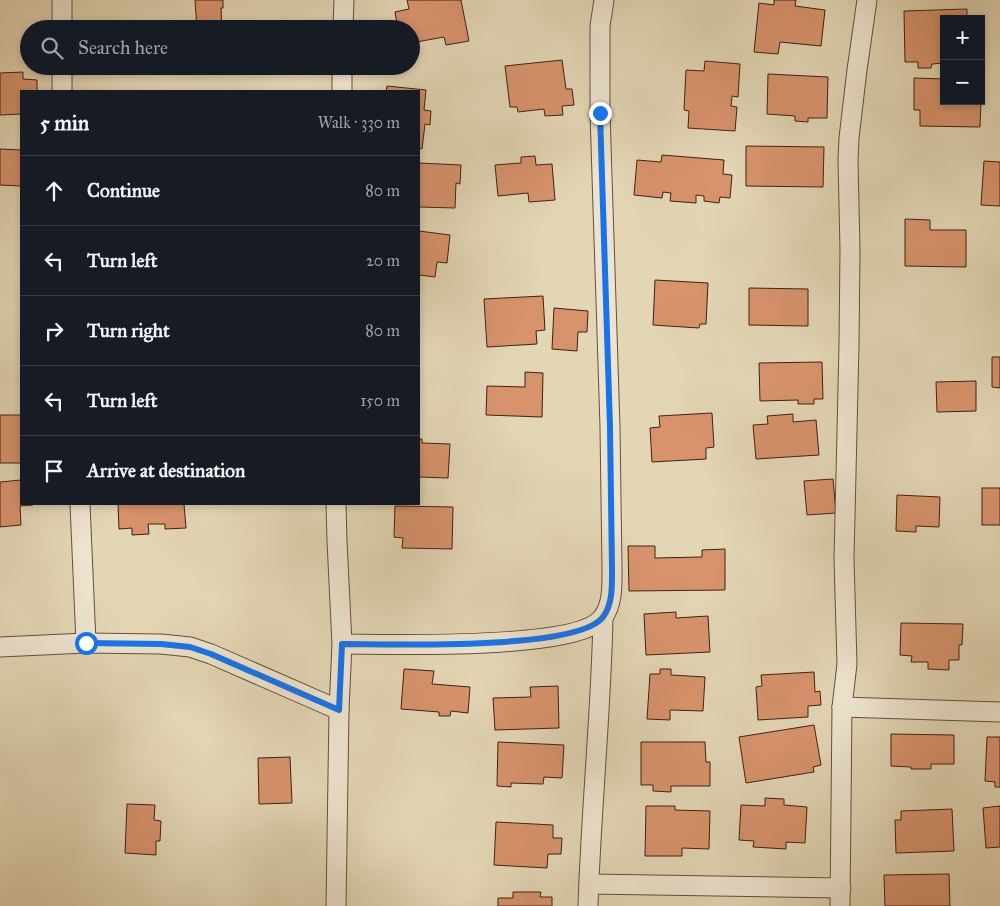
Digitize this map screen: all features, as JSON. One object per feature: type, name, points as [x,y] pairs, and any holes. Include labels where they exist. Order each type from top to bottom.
[{"type":"street","points":[[62,0],[62,20]]},
{"type":"street","points":[[343,20],[344,0]]},
{"type":"street","points":[[342,644],[422,645],[519,641],[554,637],[576,632],[596,624],[603,618],[607,610],[611,592],[612,569],[610,417],[600,113],[600,26],[604,0]]},
{"type":"street","points":[[589,884],[841,897],[842,707],[848,664],[844,559],[850,250],[848,160],[866,0]]},
{"type":"street","points":[[62,75],[62,90]]},
{"type":"street","points":[[342,75],[342,90]]},
{"type":"street","points":[[80,505],[86,643]]},
{"type":"street","points":[[336,505],[342,644],[336,906]]},
{"type":"street","points":[[588,906],[603,618]]},
{"type":"street","points":[[0,646],[86,643],[161,644],[190,647],[211,654],[339,710]]},
{"type":"street","points":[[842,707],[1000,712]]},
{"type":"building","points":[[195,0],[223,0],[222,20],[196,20]]},
{"type":"building","points":[[407,0],[461,0],[469,41],[446,45],[444,37],[420,41],[420,20],[396,20],[395,12],[409,9]]},
{"type":"building","points":[[774,0],[796,0],[795,6],[825,10],[821,46],[780,42],[778,54],[754,52],[759,3],[774,5]]},
{"type":"building","points":[[967,9],[967,15],[940,15],[940,63],[932,64],[931,68],[918,68],[918,62],[905,62],[904,11]]},
{"type":"building","points":[[562,60],[566,89],[572,89],[574,105],[562,106],[563,115],[545,116],[544,109],[518,112],[517,107],[510,107],[505,66]]},
{"type":"building","points":[[705,61],[740,64],[738,97],[732,96],[731,106],[737,107],[735,131],[688,128],[689,111],[684,110],[686,70],[704,71]]},
{"type":"building","points":[[20,72],[20,75],[23,75],[23,79],[37,80],[37,90],[20,90],[20,114],[0,115],[0,73]]},
{"type":"building","points":[[768,74],[828,77],[827,118],[808,118],[808,122],[795,121],[795,116],[767,114]]},
{"type":"building","points":[[914,78],[940,79],[940,105],[981,105],[980,127],[920,126],[920,110],[914,110]]},
{"type":"building","points":[[387,86],[426,90],[424,110],[431,111],[430,125],[425,124],[422,149],[420,148],[420,90],[386,90]]},
{"type":"building","points":[[746,146],[824,147],[823,187],[746,186]]},
{"type":"building","points":[[0,149],[20,150],[20,186],[0,185]]},
{"type":"building","points":[[662,155],[724,160],[723,174],[732,175],[730,198],[720,197],[719,203],[704,201],[704,196],[696,195],[696,203],[670,201],[671,193],[663,192],[662,198],[634,195],[637,160],[661,162]]},
{"type":"building","points":[[535,156],[536,165],[552,164],[555,200],[529,202],[528,193],[498,196],[495,165],[521,163],[521,157]]},
{"type":"building","points":[[984,161],[1000,162],[1000,206],[981,205]]},
{"type":"building","points":[[420,163],[461,165],[460,184],[456,183],[455,208],[420,207]]},
{"type":"building","points":[[905,219],[930,220],[930,230],[966,230],[966,267],[905,266]]},
{"type":"building","points":[[420,231],[450,235],[447,263],[437,262],[435,277],[420,275]]},
{"type":"building","points":[[655,280],[708,283],[706,324],[700,324],[699,328],[653,325]]},
{"type":"building","points":[[749,288],[808,289],[808,326],[749,325]]},
{"type":"building","points":[[543,296],[545,330],[536,331],[537,344],[487,347],[484,299]]},
{"type":"building","points":[[554,308],[588,311],[587,332],[578,332],[577,351],[552,349]]},
{"type":"building","points":[[992,357],[1000,357],[1000,388],[992,387]]},
{"type":"building","points":[[822,362],[823,399],[814,399],[814,404],[798,404],[798,400],[760,401],[759,363]]},
{"type":"building","points":[[525,372],[543,373],[542,417],[486,415],[487,386],[525,387]]},
{"type":"building","points":[[976,381],[976,411],[937,412],[936,382]]},
{"type":"building","points":[[712,413],[714,447],[706,448],[706,459],[652,462],[650,428],[660,427],[659,416]]},
{"type":"building","points":[[793,414],[793,422],[816,420],[819,455],[756,459],[753,425],[768,424],[767,416]]},
{"type":"building","points":[[0,415],[20,415],[20,463],[0,463]]},
{"type":"building","points":[[420,439],[422,439],[422,443],[450,444],[448,478],[420,477]]},
{"type":"building","points":[[833,479],[836,513],[807,515],[804,481]]},
{"type":"building","points":[[20,480],[20,505],[33,505],[20,506],[21,525],[0,527],[0,482]]},
{"type":"building","points":[[982,488],[1000,488],[1000,525],[982,525]]},
{"type":"building","points":[[897,495],[940,497],[939,527],[916,526],[916,532],[896,531]]},
{"type":"building","points":[[118,505],[184,505],[186,528],[165,529],[165,524],[148,524],[149,534],[132,535],[132,528],[119,529]]},
{"type":"building","points":[[395,506],[453,507],[452,549],[402,548],[403,538],[394,537]]},
{"type":"building","points":[[628,546],[655,546],[655,558],[702,557],[702,550],[725,549],[725,590],[629,591]]},
{"type":"building","points":[[676,612],[676,618],[708,616],[710,652],[646,655],[644,614]]},
{"type":"building","points":[[901,623],[963,624],[962,645],[959,645],[959,660],[949,660],[949,670],[928,669],[928,662],[911,662],[912,656],[900,655]]},
{"type":"building","points":[[404,669],[434,671],[432,684],[470,687],[468,713],[451,711],[450,716],[439,716],[439,712],[401,709]]},
{"type":"building","points":[[660,669],[671,669],[671,675],[705,677],[703,711],[670,710],[670,720],[647,719],[650,674],[660,674]]},
{"type":"building","points":[[814,672],[815,692],[820,691],[821,705],[808,706],[808,717],[758,720],[756,687],[762,686],[761,675]]},
{"type":"building","points":[[558,686],[559,728],[495,730],[493,698],[531,697],[530,687]]},
{"type":"building","points":[[814,725],[821,765],[813,767],[814,772],[746,783],[739,737]]},
{"type":"building","points":[[891,734],[954,735],[954,764],[931,764],[931,769],[891,766]]},
{"type":"building","points":[[987,737],[1000,737],[1000,787],[995,787],[995,782],[985,781]]},
{"type":"building","points":[[498,742],[564,745],[562,778],[544,777],[543,784],[511,783],[511,787],[497,786]]},
{"type":"building","points":[[641,742],[705,742],[706,762],[710,762],[710,786],[671,786],[671,792],[653,791],[653,785],[641,785]]},
{"type":"building","points":[[290,757],[292,803],[259,804],[258,758]]},
{"type":"building","points":[[765,798],[784,799],[784,805],[807,807],[805,843],[786,842],[786,849],[753,847],[754,841],[739,840],[741,805],[765,806]]},
{"type":"building","points":[[127,804],[155,805],[154,820],[161,821],[160,841],[156,841],[156,855],[125,853]]},
{"type":"building","points":[[646,806],[675,806],[675,810],[710,811],[709,849],[682,848],[682,856],[645,856]]},
{"type":"building","points":[[1000,806],[1000,847],[986,848],[983,808]]},
{"type":"building","points":[[952,809],[954,851],[896,853],[895,820],[901,820],[901,811]]},
{"type":"building","points":[[496,822],[553,825],[553,838],[562,838],[561,854],[548,854],[547,868],[494,865]]},
{"type":"building","points":[[949,874],[950,906],[885,906],[884,875]]},
{"type":"building","points":[[513,892],[541,892],[540,897],[552,897],[552,906],[498,906],[498,898],[513,898]]},
{"type":"route","points":[[86,643],[161,644],[190,647],[211,654],[339,710],[342,644],[422,645],[519,641],[554,637],[576,632],[596,624],[603,618],[611,592],[612,569],[610,427],[600,113]]}]
